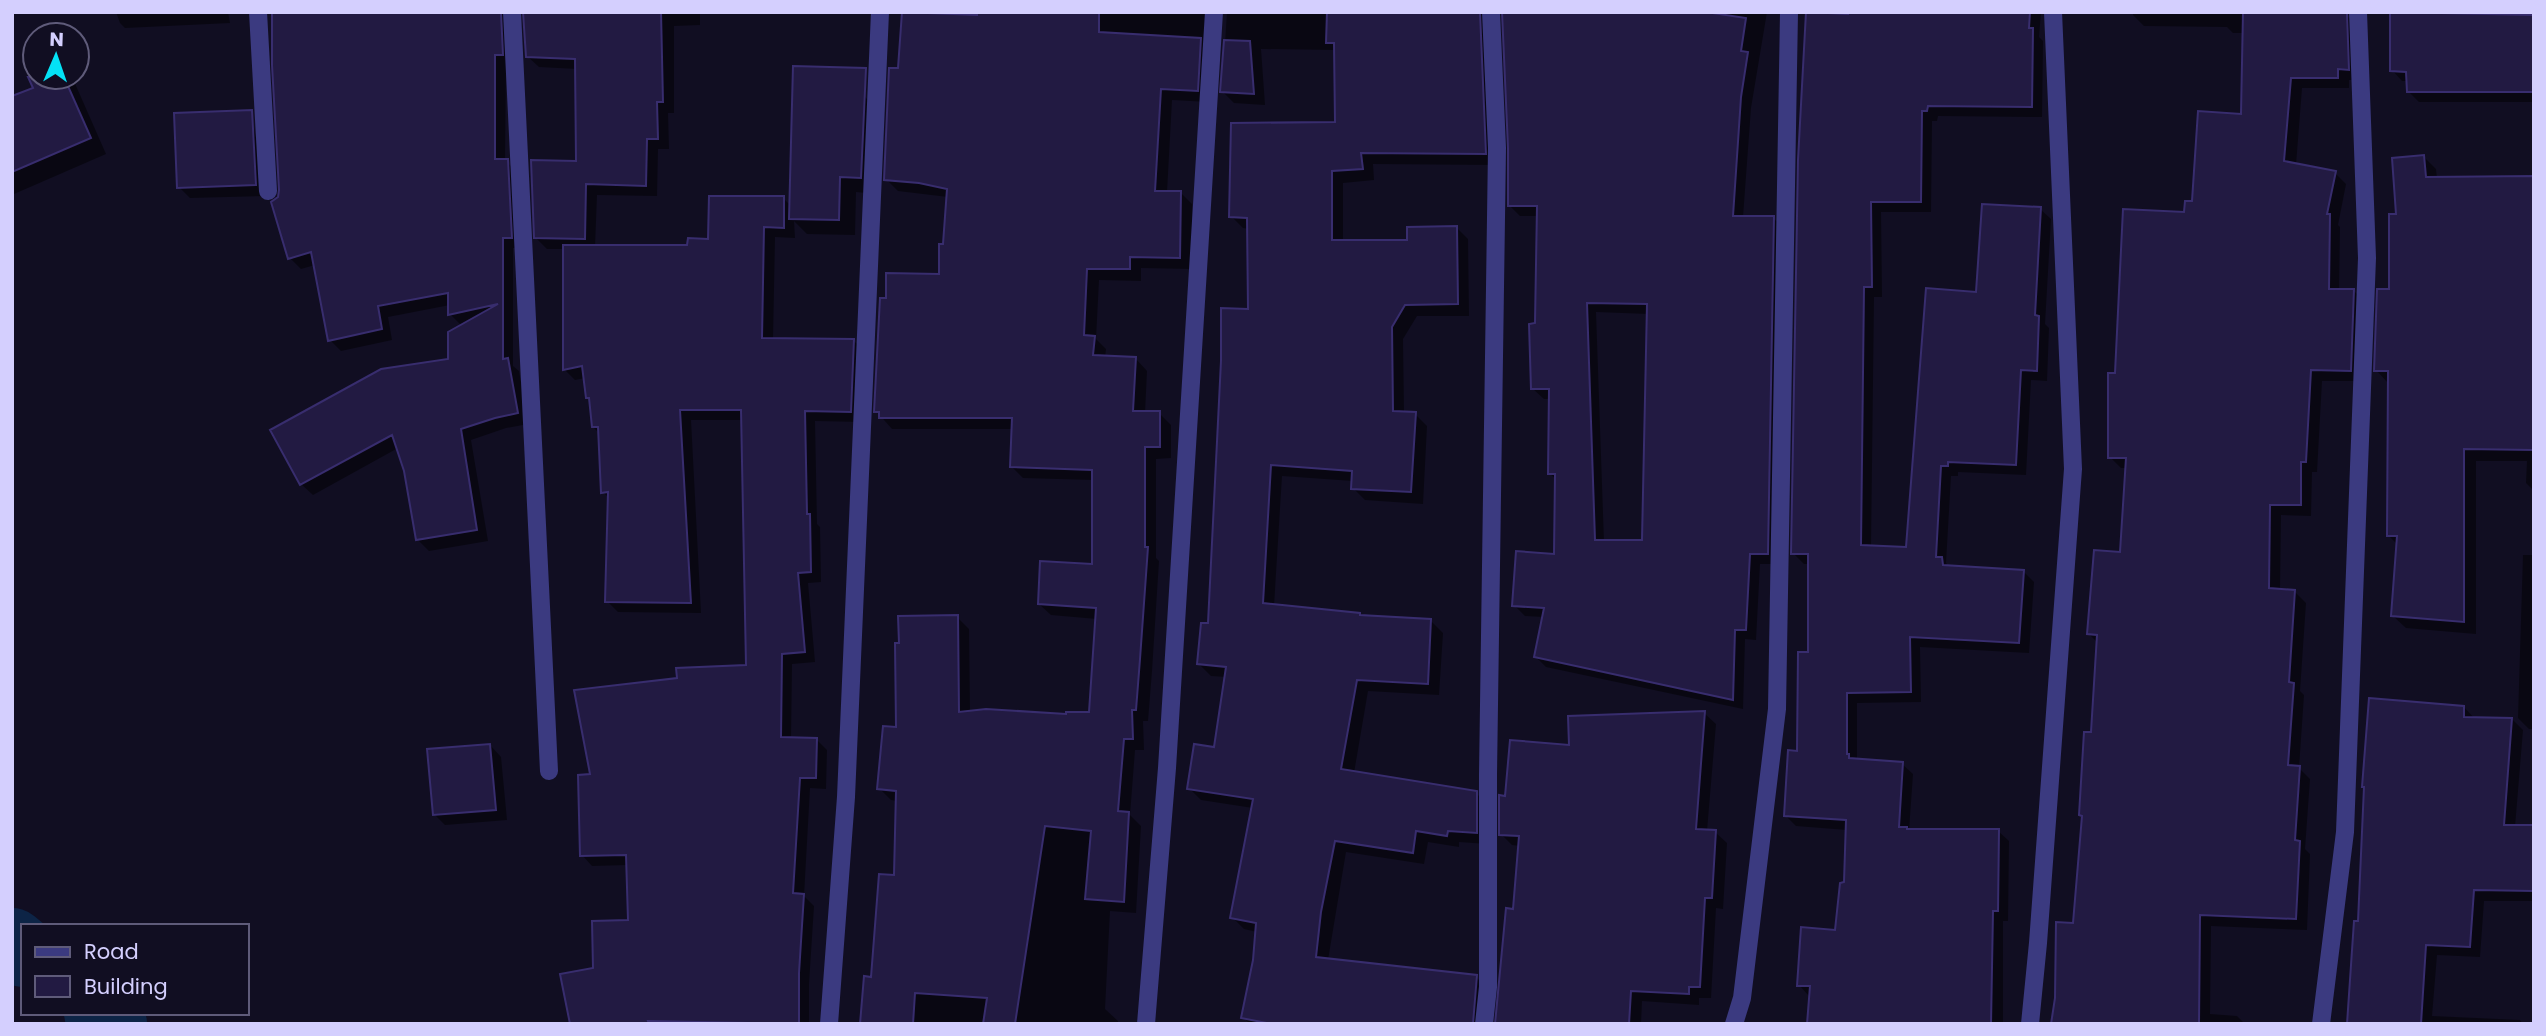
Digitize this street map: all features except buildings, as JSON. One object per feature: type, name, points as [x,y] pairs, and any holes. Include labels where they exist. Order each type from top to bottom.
[{"type":"street","points":[[258,12],[268,191]]},
{"type":"street","points":[[512,12],[549,771]]},
{"type":"street","points":[[829,1024],[846,797],[880,12]]},
{"type":"street","points":[[1146,1024],[1167,768],[1214,12]]},
{"type":"street","points":[[1484,1024],[1488,987],[1488,775],[1497,148],[1491,12]]},
{"type":"street","points":[[1734,1024],[1742,998],[1777,709],[1789,12]]},
{"type":"street","points":[[2030,1024],[2073,469],[2053,12]]},
{"type":"street","points":[[2321,1024],[2345,832],[2367,258],[2358,12]]},
{"type":"waterway","points":[[12,943],[21,950]]},
{"type":"waterway","points":[[101,1015],[112,1024]]}]
